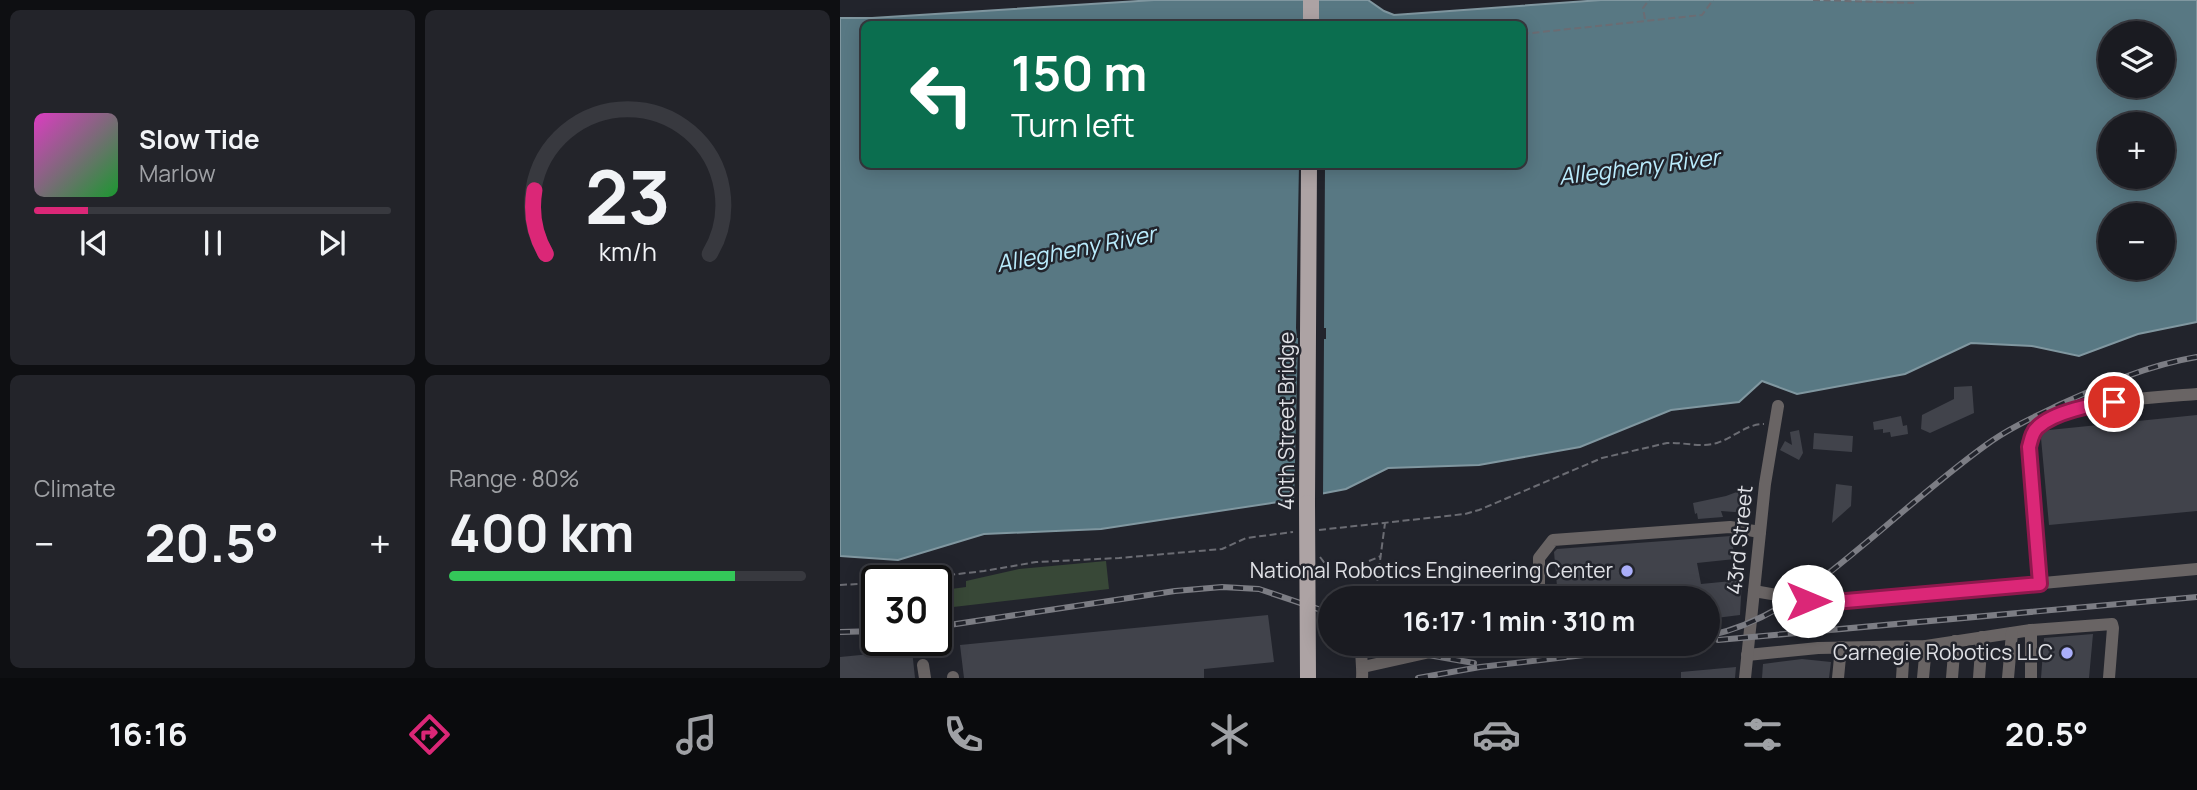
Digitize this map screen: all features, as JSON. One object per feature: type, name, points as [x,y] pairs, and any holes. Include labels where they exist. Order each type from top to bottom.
[{"type":"main road","points":[[1311,0],[1311,21]]},
{"type":"main road","name":"40th Street Bridge","points":[[1308,678],[1309,168]]},
{"type":"street","points":[[2040,584],[2029,447],[2036,428],[2046,421],[2099,404],[2197,394]]},
{"type":"street","name":"43rd Street","points":[[1745,678],[1765,484],[1778,406]]},
{"type":"street","points":[[1539,586],[1539,558],[1553,540],[1730,527],[1760,531]]},
{"type":"street","points":[[1754,591],[1823,603],[2197,569]]},
{"type":"street","points":[[1747,655],[1841,647],[1926,646],[2031,630],[2112,624],[2109,678]]},
{"type":"street","points":[[2031,630],[2031,678]]},
{"type":"street","points":[[2008,678],[2012,633]]},
{"type":"street","points":[[1979,678],[1982,637]]},
{"type":"street","points":[[1952,678],[1955,641]]},
{"type":"street","points":[[1923,678],[1926,646]]},
{"type":"street","points":[[1838,678],[1841,647]]},
{"type":"street","points":[[1902,678],[1905,647]]},
{"type":"street","points":[[1363,673],[1423,656]]},
{"type":"path","points":[[1645,20],[1643,8],[1649,0]]},
{"type":"path","points":[[1526,34],[1702,15],[1713,0]]},
{"type":"path","points":[[1813,0],[1913,3]]},
{"type":"path","points":[[1320,530],[1465,514],[1602,458],[1667,443],[1704,446],[1720,442],[1759,423]]},
{"type":"path","points":[[1373,586],[1382,556],[1385,522]]},
{"type":"path","points":[[952,575],[1036,562],[1222,549],[1246,538],[1294,532]]},
{"type":"path","points":[[1369,561],[1382,556]]},
{"type":"path","points":[[840,585],[861,584]]},
{"type":"green space","points":[[1106,561],[1109,589],[952,607],[952,589],[966,587],[966,581],[1019,569]]},
{"type":"water","name":"Allegheny River","points":[[1154,0],[1368,0],[1394,15],[1601,0],[2197,0],[2197,322],[2138,334],[2079,356],[2032,346],[1971,343],[1905,374],[1797,394],[1762,381],[1739,402],[1671,410],[1580,447],[1479,465],[1388,468],[1346,489],[1278,502],[1101,529],[984,534],[898,560],[840,556],[840,18]]},
{"type":"pier","points":[[1299,168],[1325,168],[1323,497],[1294,503],[1298,338]]},
{"type":"building","points":[[1972,386],[1974,413],[1930,433],[1921,429],[1922,415],[1954,399],[1954,387]]},
{"type":"building","points":[[2197,415],[2197,511],[2049,525],[2041,438],[2043,433],[2049,430]]},
{"type":"building","points":[[1901,416],[1903,426],[1907,425],[1908,434],[1891,437],[1890,432],[1883,433],[1883,429],[1874,430],[1873,422]]},
{"type":"building","points":[[1799,430],[1803,453],[1799,460],[1780,450],[1785,441],[1792,445],[1790,432]]},
{"type":"building","points":[[1814,433],[1853,436],[1852,452],[1813,449]]},
{"type":"building","points":[[1836,484],[1852,486],[1851,506],[1832,523]]},
{"type":"building","points":[[1750,487],[1748,513],[1721,511],[1723,517],[1698,519],[1697,513],[1695,514],[1693,503],[1726,496]]},
{"type":"building","name":"National Robotics Engineering Center","points":[[1731,536],[1735,559],[1697,563],[1701,584],[1742,580],[1740,615],[1720,618],[1720,586],[1557,586],[1554,552],[1557,549]]},
{"type":"building","points":[[1268,615],[1274,662],[1204,669],[1204,678],[964,678],[960,645]]},
{"type":"building","name":"Carnegie Robotics LLC","points":[[2093,634],[2089,678],[2041,678],[2044,638]]},
{"type":"building","points":[[913,656],[915,678],[840,678],[840,657]]},
{"type":"building","points":[[1802,659],[1831,662],[1829,678],[1762,678],[1763,664]]},
{"type":"building","points":[[1736,667],[1735,678],[1681,678],[1681,672]]},
{"type":"railway","points":[[1720,633],[1752,622],[1791,601],[1844,561],[1954,469],[2013,428],[2111,382],[2144,370],[2197,357]]},
{"type":"railway","points":[[952,625],[1175,591],[1222,587],[1259,589],[1318,609]]},
{"type":"railway","points":[[1720,640],[2197,597]]},
{"type":"railway","points":[[840,632],[861,631]]},
{"type":"railway","points":[[1434,656],[1474,663]]},
{"type":"railway","points":[[1418,678],[1480,667],[1575,656]]},
{"type":"place","name":"National Robotics Engineering Center","points":[[1627,571]]},
{"type":"place","name":"Carnegie Robotics LLC","points":[[2067,653]]},
{"type":"route","points":[[1808,601],[1823,603],[2040,584],[2029,447],[2032,436],[2036,428],[2046,421],[2069,412],[2114,402]]}]
